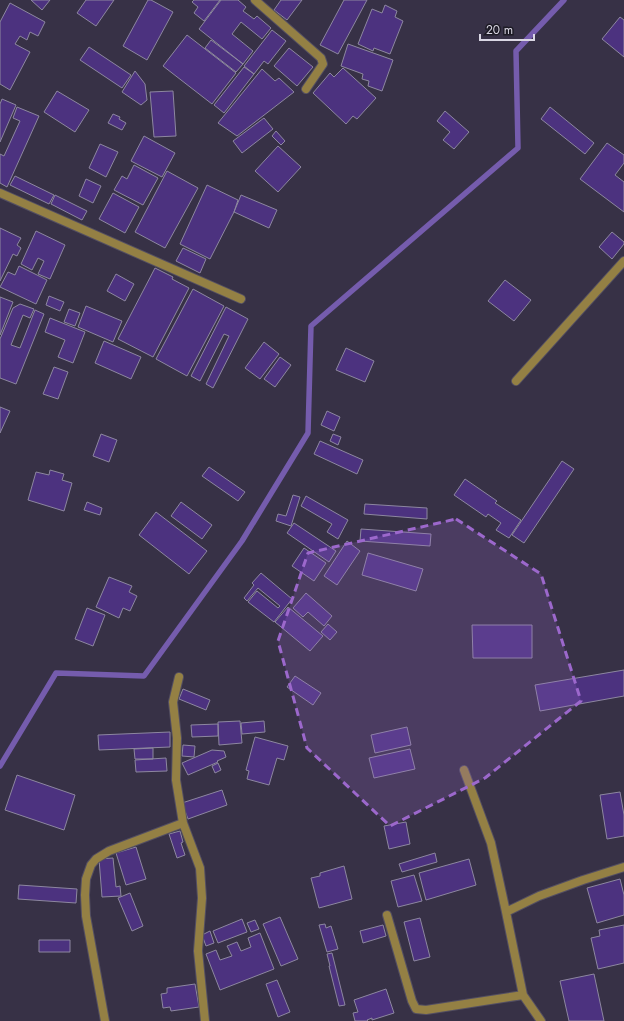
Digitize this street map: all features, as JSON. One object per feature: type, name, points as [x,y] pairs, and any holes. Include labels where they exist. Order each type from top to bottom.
[{"type":"street","points":[[255,0],[321,58],[323,64],[320,72],[306,89]]},
{"type":"street","points":[[0,193],[241,299]]},
{"type":"street","points":[[516,381],[624,261]]},
{"type":"street","points":[[179,676],[173,702],[177,738],[176,780],[183,823],[200,868],[202,898],[198,951],[205,1021]]},
{"type":"street","points":[[464,770],[491,843],[524,995],[541,1021]]},
{"type":"street","points":[[105,1021],[86,916],[86,879],[91,865],[96,859],[109,851],[183,823]]},
{"type":"street","points":[[506,912],[540,896],[624,867]]},
{"type":"street","points":[[387,915],[412,1001],[416,1009],[426,1010],[524,995]]},
{"type":"highlighted area","points":[[456,519],[541,574],[581,701],[485,778],[390,826],[307,748],[278,641],[308,553]]},
{"type":"building","points":[[31,0],[50,0],[42,10]]},
{"type":"building","points":[[86,0],[114,0],[96,26],[77,13]]},
{"type":"building","points":[[148,0],[151,0],[173,12],[147,60],[123,46]]},
{"type":"building","points":[[194,0],[220,0],[204,21],[194,13],[198,7],[192,2]]},
{"type":"building","points":[[221,0],[238,0],[246,7],[243,11],[254,19],[257,16],[271,28],[262,39],[241,22],[232,34],[253,51],[243,64],[199,29]]},
{"type":"building","points":[[281,0],[302,0],[287,20],[274,10]]},
{"type":"building","points":[[344,0],[367,0],[338,54],[320,45]]},
{"type":"building","points":[[10,3],[45,22],[38,36],[30,32],[27,40],[20,36],[15,44],[30,52],[10,90],[0,84],[0,22]]},
{"type":"building","points":[[385,5],[397,11],[395,17],[403,21],[390,54],[374,48],[373,51],[358,44],[372,9],[382,13]]},
{"type":"building","points":[[620,17],[624,20],[624,57],[602,39]]},
{"type":"building","points":[[272,30],[286,41],[268,64],[264,61],[254,74],[244,66]]},
{"type":"building","points":[[187,35],[236,73],[212,104],[163,66]]},
{"type":"building","points":[[211,40],[243,64],[236,72],[205,48]]},
{"type":"building","points":[[348,44],[393,60],[382,91],[368,86],[369,81],[362,79],[363,74],[341,66]]},
{"type":"building","points":[[89,47],[131,75],[122,88],[80,60]]},
{"type":"building","points":[[289,48],[313,67],[297,86],[274,66]]},
{"type":"building","points":[[244,67],[254,74],[224,113],[214,105]]},
{"type":"building","points":[[343,68],[376,98],[357,119],[353,116],[346,124],[313,93],[330,73],[334,77]]},
{"type":"building","points":[[262,69],[275,81],[279,78],[294,92],[237,136],[218,123]]},
{"type":"building","points":[[135,71],[145,84],[147,100],[141,105],[122,92]]},
{"type":"building","points":[[57,91],[89,110],[75,132],[44,112]]},
{"type":"building","points":[[173,91],[176,136],[154,137],[150,92]]},
{"type":"building","points":[[2,99],[16,105],[0,142],[0,104]]},
{"type":"building","points":[[17,107],[39,116],[7,187],[0,183],[0,154],[4,156],[20,121],[13,118]]},
{"type":"building","points":[[550,107],[594,143],[585,154],[541,119]]},
{"type":"building","points":[[445,111],[469,132],[454,149],[443,140],[450,132],[437,121]]},
{"type":"building","points":[[113,114],[120,117],[119,119],[126,123],[122,130],[108,123]]},
{"type":"building","points":[[264,118],[273,129],[242,153],[233,141]]},
{"type":"building","points":[[276,131],[285,141],[281,145],[272,136]]},
{"type":"building","points":[[144,136],[175,153],[162,177],[131,161]]},
{"type":"building","points":[[607,143],[624,155],[624,163],[615,175],[624,182],[624,212],[580,179]]},
{"type":"building","points":[[100,144],[118,152],[106,177],[89,168]]},
{"type":"building","points":[[278,146],[301,167],[278,192],[255,171]]},
{"type":"building","points":[[134,165],[158,178],[143,205],[114,190],[122,176],[127,179]]},
{"type":"building","points":[[167,171],[198,188],[165,248],[135,232]]},
{"type":"building","points":[[15,176],[54,195],[49,204],[10,185]]},
{"type":"building","points":[[86,179],[101,186],[93,203],[79,196]]},
{"type":"building","points":[[207,185],[238,200],[234,212],[210,259],[180,244]]},
{"type":"building","points":[[113,193],[139,207],[125,233],[99,219]]},
{"type":"building","points":[[55,195],[87,211],[82,220],[51,204]]},
{"type":"building","points":[[241,195],[277,210],[269,228],[234,212]]},
{"type":"building","points":[[0,228],[21,238],[17,245],[21,248],[17,256],[13,254],[0,281]]},
{"type":"building","points":[[36,231],[65,245],[50,279],[38,274],[44,261],[38,258],[32,270],[21,264]]},
{"type":"building","points":[[612,232],[624,242],[624,244],[612,259],[599,247]]},
{"type":"building","points":[[183,248],[206,259],[200,273],[176,261]]},
{"type":"building","points":[[19,266],[47,280],[36,304],[0,287],[8,272],[15,275]]},
{"type":"building","points":[[155,268],[173,277],[172,279],[189,288],[153,357],[118,339]]},
{"type":"building","points":[[116,274],[134,284],[125,301],[107,291]]},
{"type":"building","points":[[505,280],[531,300],[514,321],[488,301]]},
{"type":"building","points":[[193,289],[224,306],[187,376],[156,359]]},
{"type":"building","points":[[49,296],[64,302],[60,311],[46,305]]},
{"type":"building","points":[[0,297],[13,302],[0,335]]},
{"type":"building","points":[[20,304],[34,309],[30,318],[23,315],[11,345],[20,348],[35,310],[44,314],[16,384],[0,378],[0,339],[13,308]]},
{"type":"building","points":[[86,306],[122,321],[113,342],[78,327]]},
{"type":"building","points":[[226,307],[248,319],[213,388],[206,384],[229,336],[224,334],[200,381],[191,376]]},
{"type":"building","points":[[69,309],[80,313],[75,326],[64,322]]},
{"type":"building","points":[[50,318],[85,332],[73,363],[58,357],[65,340],[45,332]]},
{"type":"building","points":[[104,341],[141,357],[131,379],[95,363]]},
{"type":"building","points":[[264,342],[279,354],[260,379],[245,368]]},
{"type":"building","points":[[346,348],[374,361],[365,382],[336,370]]},
{"type":"building","points":[[280,357],[291,365],[275,387],[264,379]]},
{"type":"building","points":[[54,367],[68,372],[58,399],[43,394]]},
{"type":"building","points":[[0,407],[10,411],[0,433]]},
{"type":"building","points":[[327,411],[340,417],[334,431],[321,425]]},
{"type":"building","points":[[101,434],[117,440],[109,462],[93,456]]},
{"type":"building","points":[[333,434],[341,437],[338,445],[330,441]]},
{"type":"building","points":[[320,441],[363,460],[357,474],[314,454]]},
{"type":"building","points":[[562,461],[574,469],[524,543],[512,535]]},
{"type":"building","points":[[209,467],[245,492],[238,501],[202,476]]},
{"type":"building","points":[[50,470],[64,474],[62,480],[72,483],[64,511],[28,500],[36,472],[49,475]]},
{"type":"building","points":[[465,479],[497,501],[495,503],[521,520],[509,538],[496,530],[501,523],[488,514],[486,517],[454,495]]},
{"type":"building","points":[[293,495],[300,497],[291,526],[276,521],[278,514],[286,516]]},
{"type":"building","points":[[306,496],[348,520],[338,539],[327,532],[332,524],[301,506]]},
{"type":"building","points":[[87,502],[102,508],[100,515],[84,510]]},
{"type":"building","points":[[181,502],[212,525],[202,539],[171,516]]},
{"type":"building","points":[[365,504],[427,508],[427,519],[364,514]]},
{"type":"building","points":[[156,512],[207,551],[189,574],[139,535]]},
{"type":"building","points":[[294,523],[336,551],[329,562],[287,533]]},
{"type":"building","points":[[361,529],[431,534],[430,546],[360,541]]},
{"type":"building","points":[[347,541],[360,551],[337,585],[324,576]]},
{"type":"building","points":[[304,548],[326,563],[314,581],[292,566]]},
{"type":"building","points":[[368,553],[423,569],[416,591],[362,575]]},
{"type":"building","points":[[261,573],[292,599],[274,622],[248,602],[257,591],[278,608],[280,606],[258,588],[247,601],[244,598],[254,585],[252,583]]},
{"type":"building","points":[[109,577],[132,586],[129,592],[137,596],[130,611],[123,608],[119,618],[96,607]]},
{"type":"building","points":[[306,593],[332,616],[324,626],[308,612],[303,617],[293,608]]},
{"type":"building","points":[[288,607],[323,636],[310,651],[275,622]]},
{"type":"building","points":[[87,608],[105,615],[93,646],[75,639]]},
{"type":"building","points":[[328,624],[337,632],[330,640],[321,632]]},
{"type":"building","points":[[472,625],[532,625],[532,658],[473,658]]},
{"type":"building","points":[[624,670],[624,696],[540,711],[535,685]]},
{"type":"building","points":[[295,676],[321,693],[313,705],[287,687]]},
{"type":"building","points":[[183,689],[210,700],[206,710],[179,699]]},
{"type":"building","points":[[240,721],[242,743],[219,745],[218,722]]},
{"type":"building","points":[[264,721],[265,732],[242,734],[241,723]]},
{"type":"building","points":[[218,724],[218,736],[192,737],[191,725]]},
{"type":"building","points":[[407,727],[411,745],[375,753],[371,735]]},
{"type":"building","points":[[170,732],[170,747],[99,750],[98,735]]},
{"type":"building","points":[[255,737],[288,746],[284,760],[277,758],[269,785],[247,779],[249,771],[246,770]]},
{"type":"building","points":[[183,745],[195,746],[194,757],[182,756]]},
{"type":"building","points":[[153,748],[153,759],[135,759],[134,749]]},
{"type":"building","points":[[410,749],[415,769],[374,778],[369,758]]},
{"type":"building","points":[[212,750],[224,751],[226,757],[188,775],[182,763]]},
{"type":"building","points":[[166,758],[167,771],[136,772],[135,760]]},
{"type":"building","points":[[218,763],[221,770],[215,773],[212,766]]},
{"type":"building","points":[[17,775],[75,795],[64,830],[5,810]]},
{"type":"building","points":[[222,790],[227,805],[188,819],[182,803]]},
{"type":"building","points":[[620,792],[624,815],[624,836],[607,839],[600,795]]},
{"type":"building","points":[[406,822],[410,844],[389,849],[384,826]]},
{"type":"building","points":[[180,831],[183,842],[181,843],[185,855],[177,858],[169,834]]},
{"type":"building","points":[[136,847],[146,879],[126,885],[116,853]]},
{"type":"building","points":[[435,853],[437,862],[402,872],[399,864]]},
{"type":"building","points":[[113,858],[116,887],[120,886],[121,896],[102,897],[99,859]]},
{"type":"building","points":[[469,859],[476,885],[426,900],[419,873]]},
{"type":"building","points":[[344,866],[352,899],[319,908],[311,878],[320,876],[320,873]]},
{"type":"building","points":[[414,875],[422,901],[398,907],[391,881]]},
{"type":"building","points":[[620,879],[624,895],[624,915],[597,923],[587,888]]},
{"type":"building","points":[[19,885],[77,889],[76,903],[18,899]]},
{"type":"building","points":[[130,893],[143,926],[132,931],[118,898]]},
{"type":"building","points":[[280,917],[298,959],[281,966],[263,924]]},
{"type":"building","points":[[420,918],[430,957],[414,961],[404,922]]},
{"type":"building","points":[[242,919],[247,932],[218,943],[213,931]]},
{"type":"building","points":[[255,920],[259,929],[251,932],[247,923]]},
{"type":"building","points":[[325,924],[326,928],[331,926],[338,949],[327,952],[319,925]]},
{"type":"building","points":[[383,925],[386,936],[363,943],[360,931]]},
{"type":"building","points":[[624,925],[624,963],[598,969],[591,938],[600,936],[599,930]]},
{"type":"building","points":[[210,931],[214,943],[206,946],[202,935]]},
{"type":"building","points":[[260,933],[274,969],[220,990],[206,954],[216,950],[220,960],[232,956],[227,946],[237,942],[241,951],[251,947],[248,938]]},
{"type":"building","points":[[39,940],[70,940],[70,952],[39,952]]},
{"type":"building","points":[[332,953],[345,1005],[339,1006],[329,966],[327,954]]},
{"type":"building","points":[[594,974],[604,1021],[569,1021],[560,981]]},
{"type":"building","points":[[277,980],[290,1012],[278,1017],[266,984]]},
{"type":"building","points":[[195,984],[199,1007],[171,1011],[170,1007],[163,1008],[161,994],[167,993],[167,988]]},
{"type":"building","points":[[386,989],[394,1013],[372,1020],[372,1018],[367,1020],[368,1021],[355,1021],[353,1013],[358,1012],[354,1000]]},
{"type":"waterway","points":[[0,766],[56,673],[144,676],[242,541],[308,433],[311,326],[518,148],[516,51],[564,0]]}]
